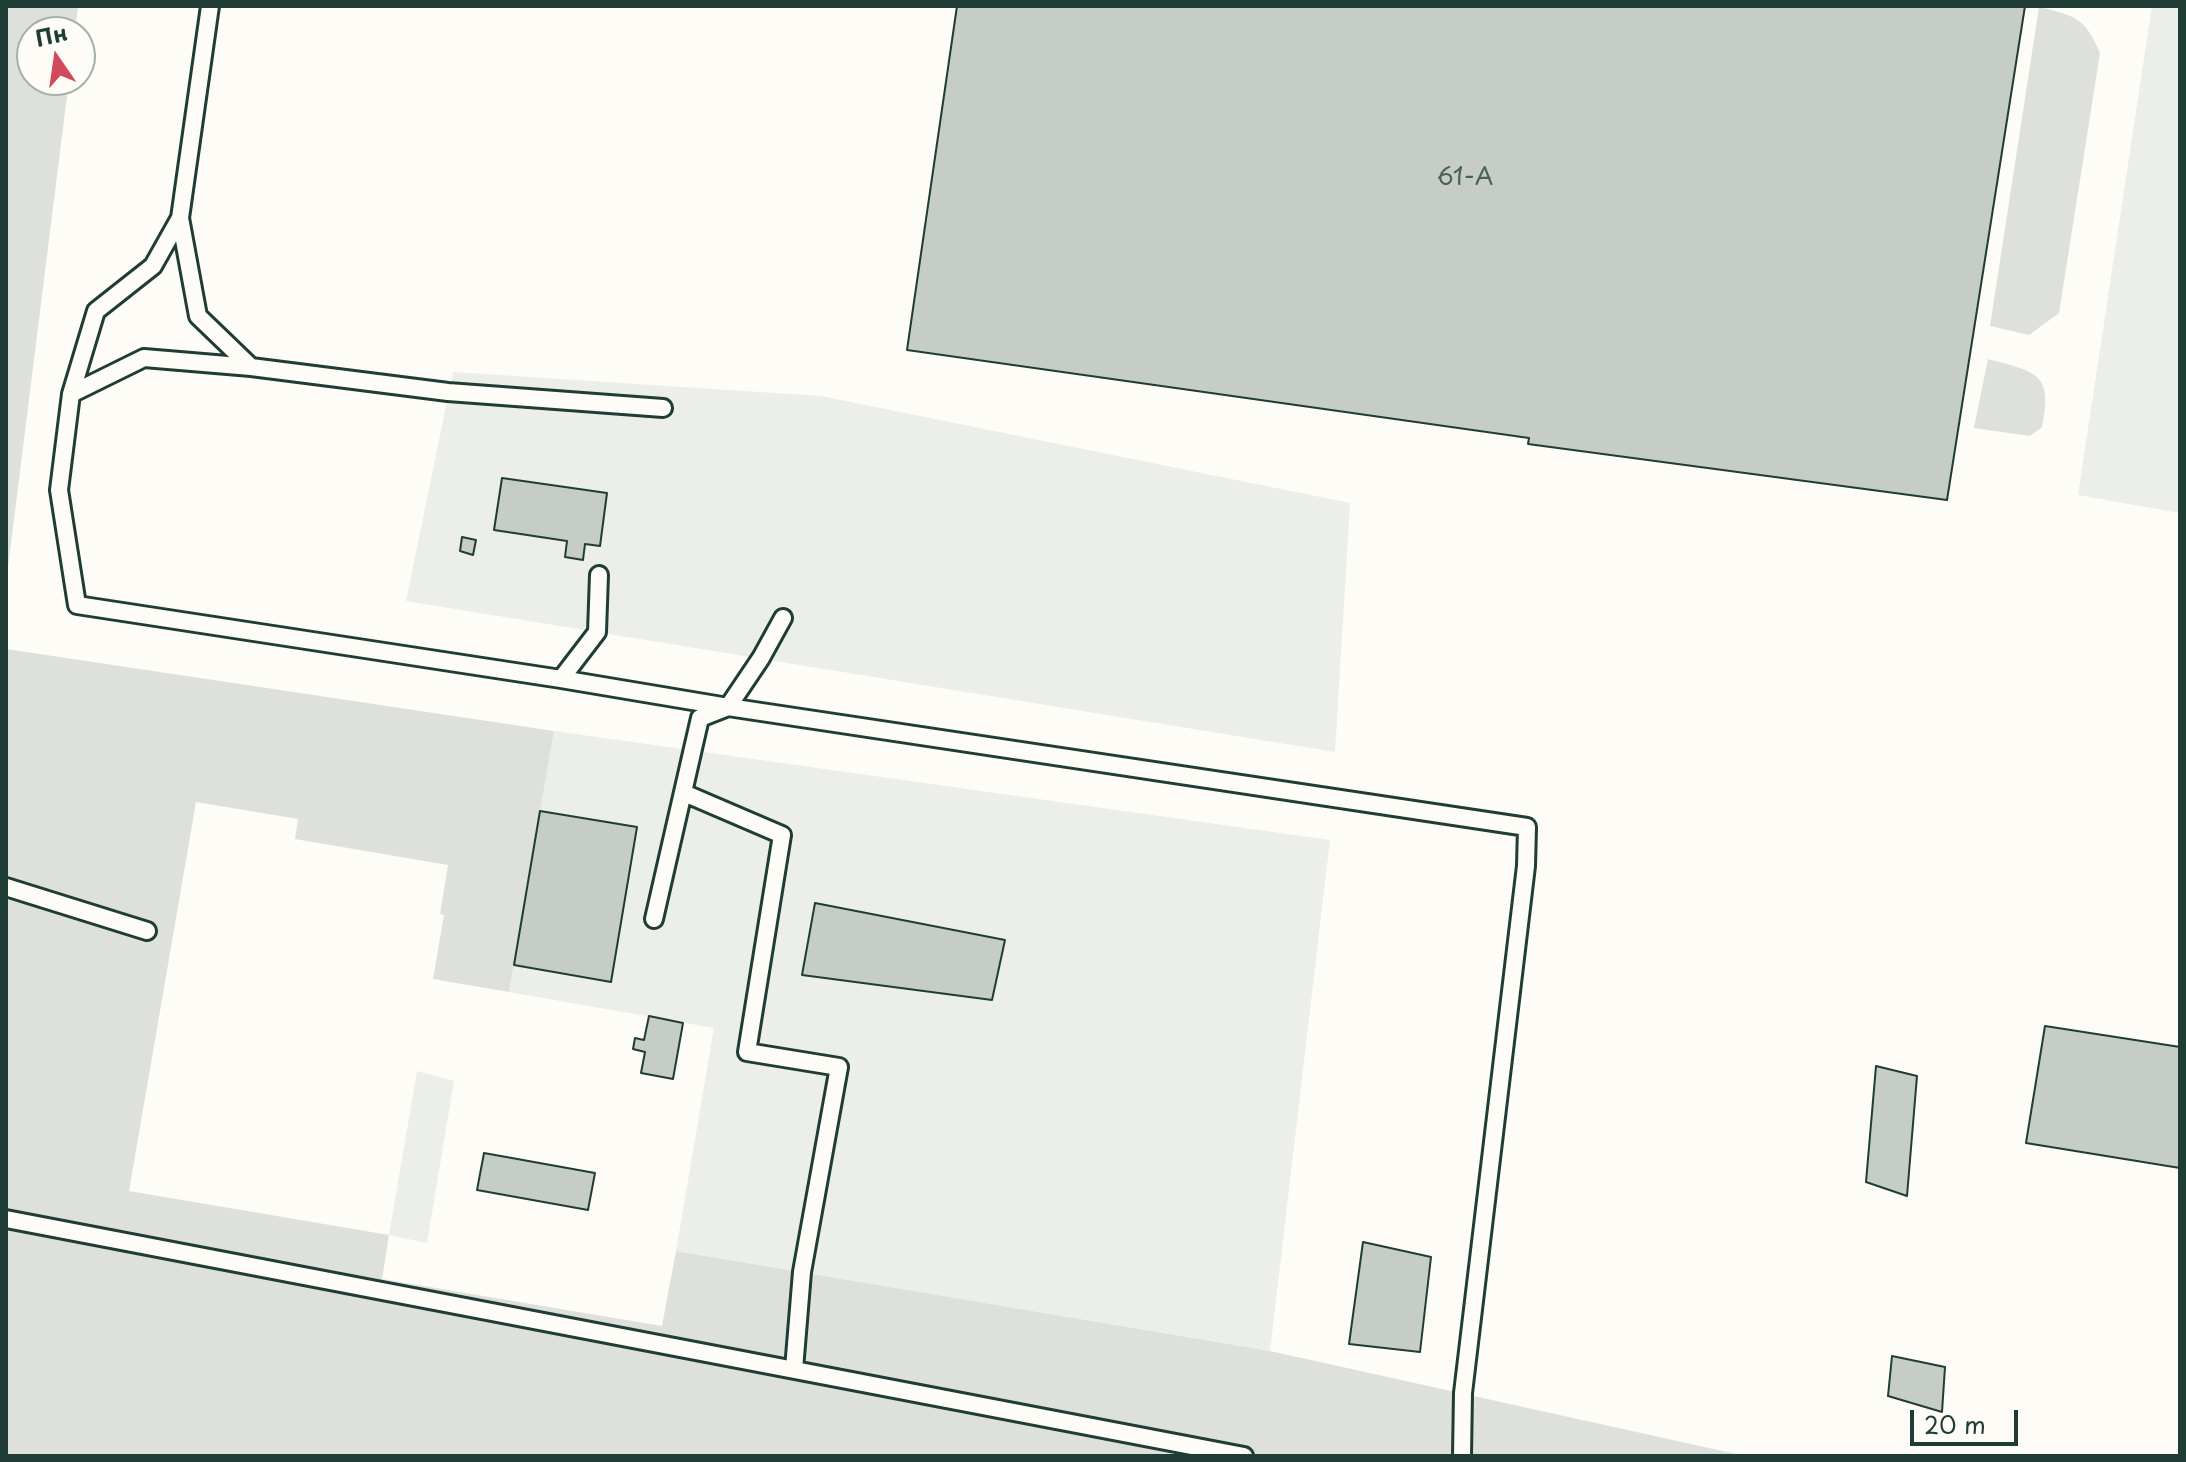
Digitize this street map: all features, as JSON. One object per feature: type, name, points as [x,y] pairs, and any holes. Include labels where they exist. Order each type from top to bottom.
[{"type":"lane","points":[[210,6],[180,218],[198,316],[251,367]]},
{"type":"lane","points":[[180,218],[153,266],[96,311],[71,394],[59,490],[77,605],[1527,827],[1526,866],[1463,1393],[1462,1456]]},
{"type":"lane","points":[[71,394],[144,358],[251,367],[448,392],[663,408]]},
{"type":"lane","points":[[561,679],[597,632],[599,575]]},
{"type":"lane","points":[[654,919],[700,718],[728,707],[783,618]]},
{"type":"lane","points":[[684,793],[782,835],[747,1052],[839,1067],[802,1272],[794,1369]]},
{"type":"lane","points":[[6,887],[147,931]]},
{"type":"lane","points":[[6,1219],[1244,1456]]},
{"type":"shaded area","points":[[6,6],[78,6],[77,16],[16,16],[16,96],[67,96],[6,583]]},
{"type":"shaded area","points":[[2152,6],[2180,6],[2180,513],[2078,495]]},
{"type":"shaded area","points":[[2039,7],[2070,16],[2084,25],[2100,53],[2059,313],[2029,335],[1990,326]]},
{"type":"shaded area","points":[[1988,359],[2028,371],[2042,384],[2045,409],[2042,427],[2030,436],[1974,428]]},
{"type":"shaded area","points":[[453,372],[821,396],[1350,503],[1335,752],[406,601]]},
{"type":"shaded area","points":[[6,649],[554,731],[509,992],[433,979],[444,915],[440,914],[448,865],[295,839],[298,819],[196,802],[129,1191],[389,1235],[382,1279],[662,1326],[676,1251],[1270,1351],[1745,1456],[6,1456]]},
{"type":"shaded area","points":[[554,731],[1330,840],[1270,1351],[676,1251],[714,1028],[509,992]]},
{"type":"shaded area","points":[[417,1071],[454,1081],[427,1243],[389,1235]]},
{"type":"building","points":[[957,6],[2025,6],[1947,500],[1528,444],[1529,438],[907,350]]},
{"type":"building","points":[[502,478],[607,493],[600,546],[585,544],[583,560],[565,557],[567,541],[494,530]]},
{"type":"building","points":[[462,537],[476,540],[473,555],[460,551]]},
{"type":"building","points":[[540,811],[637,827],[611,982],[514,965]]},
{"type":"building","points":[[815,903],[1005,940],[992,1000],[802,975]]},
{"type":"building","points":[[649,1016],[683,1023],[673,1079],[641,1073],[645,1052],[633,1049],[635,1038],[644,1040]]},
{"type":"building","points":[[2045,1026],[2180,1047],[2180,1168],[2026,1143]]},
{"type":"building","points":[[1876,1066],[1917,1076],[1907,1196],[1866,1182]]},
{"type":"building","points":[[484,1153],[595,1173],[588,1210],[477,1190]]},
{"type":"building","points":[[1363,1242],[1431,1257],[1420,1352],[1349,1344]]},
{"type":"building","points":[[1892,1356],[1945,1367],[1942,1412],[1888,1396]]}]
